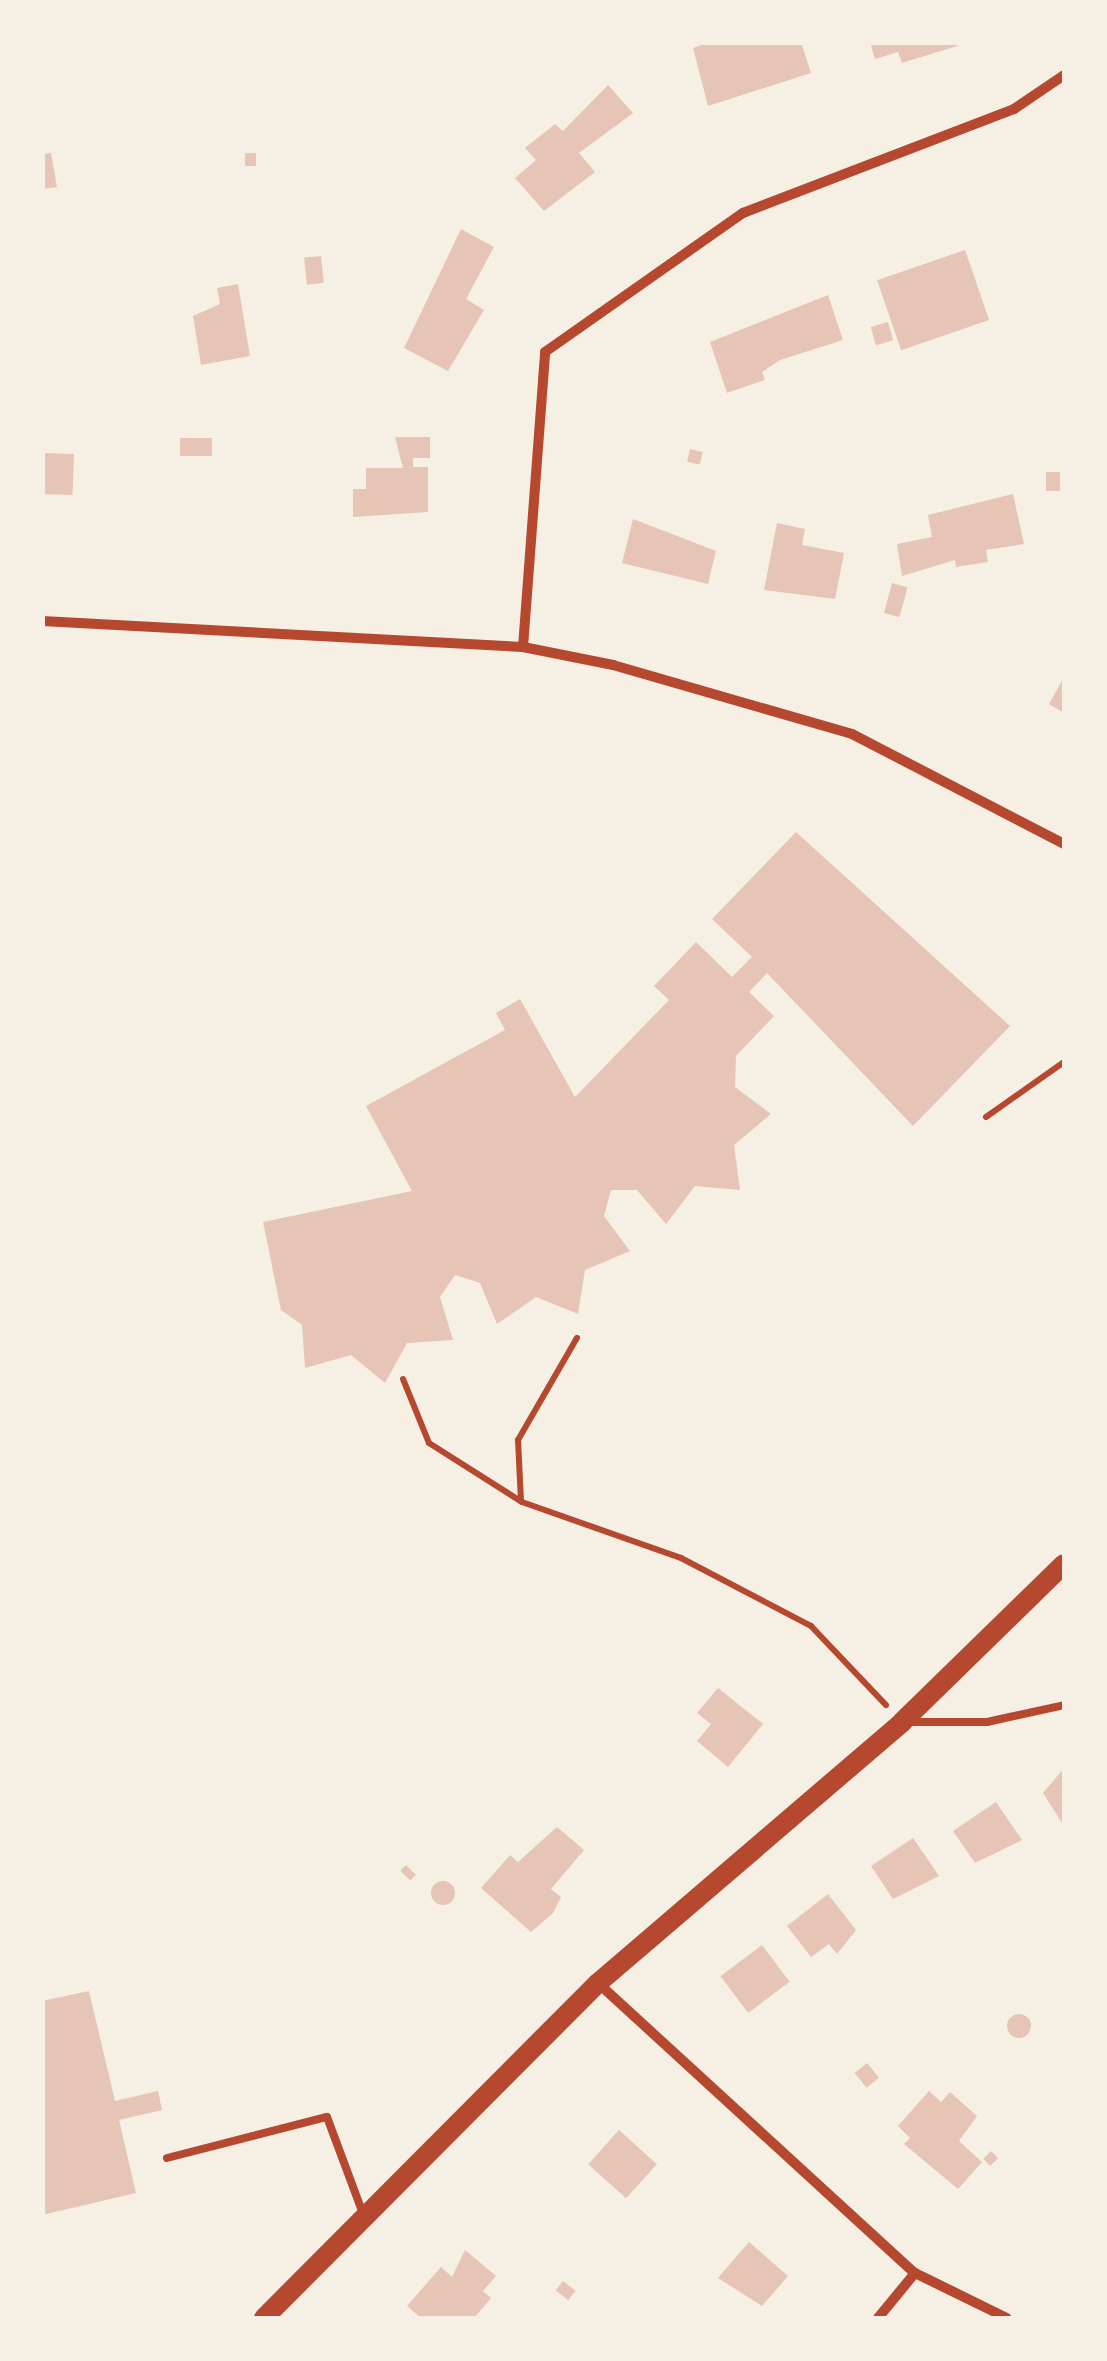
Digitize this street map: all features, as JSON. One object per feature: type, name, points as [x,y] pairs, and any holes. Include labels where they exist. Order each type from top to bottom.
[{"type":"main road","points":[[264,2318],[362,2210],[598,1984],[902,1722],[1064,1564]]},
{"type":"street","points":[[523,647],[545,352],[743,214],[1014,109],[1064,76]]},
{"type":"street","points":[[42,622],[523,647],[744,698],[852,734],[1064,844]]},
{"type":"street","points":[[598,1984],[915,2273],[1007,2318]]},
{"type":"street","points":[[878,2318],[915,2273]]},
{"type":"lane","points":[[902,1722],[987,1722],[1064,1704]]},
{"type":"lane","points":[[166,2158],[327,2117],[362,2210]]},
{"type":"path","points":[[986,1117],[1064,1062]]},
{"type":"path","points":[[522,1502],[518,1440],[577,1338]]},
{"type":"path","points":[[402,1379],[430,1443],[522,1502],[681,1558],[811,1626],[902,1722]]},
{"type":"building","points":[[710,42],[801,42],[811,73],[708,106],[693,48]]},
{"type":"building","points":[[870,42],[956,42],[957,46],[902,63],[898,52],[875,59]]},
{"type":"building","points":[[608,85],[633,113],[579,153],[595,172],[544,211],[515,178],[536,160],[525,148],[555,124],[563,131]]},
{"type":"building","points":[[51,153],[57,187],[42,189],[42,154]]},
{"type":"building","points":[[245,153],[256,153],[256,166],[245,166]]},
{"type":"building","points":[[461,229],[494,247],[466,299],[484,310],[448,371],[404,348]]},
{"type":"building","points":[[965,250],[989,320],[901,350],[877,280]]},
{"type":"building","points":[[321,256],[324,283],[307,285],[304,258]]},
{"type":"building","points":[[238,284],[250,356],[201,365],[193,316],[220,304],[217,288]]},
{"type":"building","points":[[828,295],[843,340],[780,360],[762,372],[765,380],[727,393],[710,342]]},
{"type":"building","points":[[888,322],[893,340],[876,345],[871,327]]},
{"type":"building","points":[[395,437],[430,437],[430,458],[413,458],[413,467],[428,467],[428,512],[353,517],[353,489],[366,489],[366,468],[403,468]]},
{"type":"building","points":[[180,438],[212,438],[212,456],[180,456]]},
{"type":"building","points":[[690,449],[703,452],[700,465],[687,462]]},
{"type":"building","points":[[42,453],[74,454],[73,495],[42,494]]},
{"type":"building","points":[[1046,472],[1060,472],[1060,491],[1046,491]]},
{"type":"building","points":[[1013,494],[1024,544],[986,550],[988,562],[956,567],[955,560],[902,576],[897,544],[932,537],[928,515]]},
{"type":"building","points":[[633,519],[716,551],[708,584],[622,563]]},
{"type":"building","points":[[777,523],[805,529],[802,545],[844,553],[835,599],[764,590]]},
{"type":"building","points":[[892,583],[907,587],[899,617],[884,613]]},
{"type":"building","points":[[1064,677],[1064,713],[1049,704]]},
{"type":"building","points":[[796,832],[1010,1026],[913,1126],[767,973],[749,992],[774,1016],[736,1056],[735,1087],[771,1114],[734,1145],[740,1190],[695,1186],[666,1224],[637,1190],[611,1190],[604,1216],[630,1251],[585,1270],[578,1314],[536,1297],[497,1324],[480,1283],[455,1275],[440,1297],[453,1340],[407,1343],[385,1383],[351,1355],[305,1368],[302,1325],[281,1310],[263,1222],[412,1191],[366,1106],[505,1030],[496,1013],[520,999],[575,1097],[669,1000],[654,986],[696,942],[732,977],[752,957],[712,919]]},
{"type":"building","points":[[718,1688],[763,1724],[728,1767],[697,1741],[711,1724],[697,1713]]},
{"type":"building","points":[[1064,1768],[1064,1826],[1043,1793]]},
{"type":"building","points":[[996,1802],[1022,1840],[975,1863],[953,1831]]},
{"type":"building","points":[[557,1827],[584,1850],[551,1889],[561,1897],[553,1913],[531,1932],[481,1888],[510,1855],[518,1862]]},
{"type":"building","points":[[913,1838],[939,1876],[893,1899],[871,1866]]},
{"type":"building","points":[[406,1865],[416,1875],[410,1881],[400,1871]]},
{"type":"building","points":[[443,1881],[455,1893],[443,1905],[431,1893]]},
{"type":"building","points":[[828,1894],[856,1930],[837,1954],[829,1944],[811,1957],[787,1926]]},
{"type":"building","points":[[762,1945],[790,1982],[748,2013],[720,1976]]},
{"type":"building","points":[[89,1991],[115,2101],[158,2091],[162,2110],[119,2120],[136,2193],[42,2215],[42,2001]]},
{"type":"building","points":[[1019,2014],[1031,2026],[1019,2038],[1007,2026]]},
{"type":"building","points":[[867,2063],[879,2078],[867,2088],[855,2073]]},
{"type":"building","points":[[929,2091],[941,2102],[950,2092],[977,2116],[959,2141],[982,2162],[958,2189],[904,2144],[910,2138],[898,2126]]},
{"type":"building","points":[[619,2130],[657,2164],[626,2198],[588,2164]]},
{"type":"building","points":[[991,2151],[998,2158],[990,2166],[983,2159]]},
{"type":"building","points":[[749,2242],[788,2276],[762,2306],[718,2278]]},
{"type":"building","points":[[465,2250],[496,2276],[483,2291],[491,2298],[474,2318],[421,2318],[407,2306],[441,2267],[452,2277]]},
{"type":"building","points":[[563,2281],[576,2291],[568,2300],[556,2290]]}]
